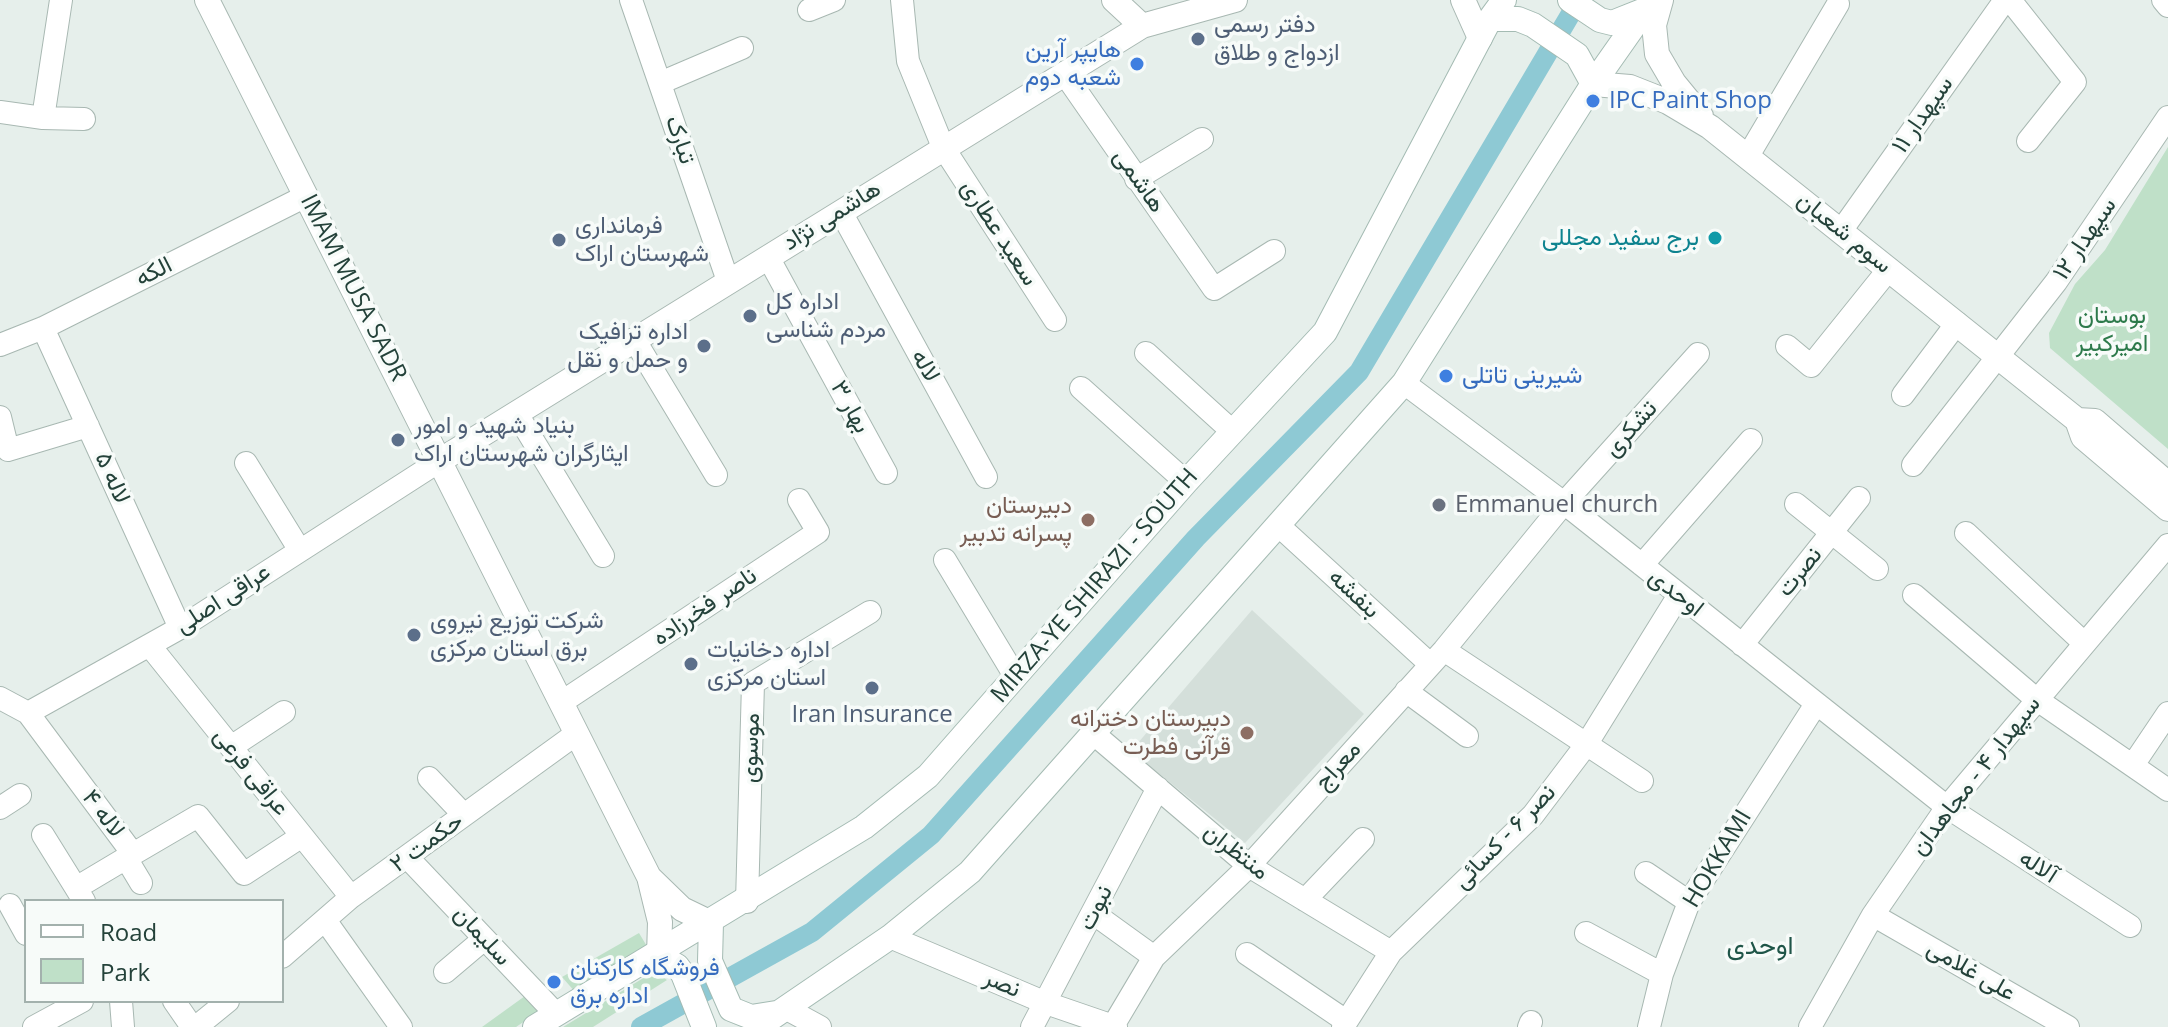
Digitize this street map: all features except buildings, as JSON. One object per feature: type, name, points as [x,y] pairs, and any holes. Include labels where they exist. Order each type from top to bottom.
[{"type":"main road","name":"IMAM MUSA SADR","points":[[207,0],[649,877],[660,922],[659,956]]},
{"type":"main road","points":[[1114,0],[1142,26]]},
{"type":"main road","name":"هاشمی نژاد","points":[[441,460],[1142,26],[1235,0]]},
{"type":"main road","points":[[1463,0],[1491,19],[1518,19],[1533,25],[1577,55],[1593,84]]},
{"type":"main road","points":[[1570,0],[1600,20],[1612,23],[1653,3]]},
{"type":"main road","points":[[758,1027],[783,1016],[890,937],[970,872],[1404,383],[1593,84],[1653,3]]},
{"type":"main road","points":[[1653,3],[1657,54],[1674,83],[1710,127]]},
{"type":"main road","name":"MIRZA-YE SHIRAZI - SOUTH","points":[[546,1021],[659,956],[864,827],[928,776],[1186,482],[1325,332],[1491,19]]},
{"type":"main road","name":"سوم شعبان","points":[[1593,84],[1630,87],[1668,102],[1710,127],[2077,420],[2083,437],[2168,509]]},
{"type":"main road","name":"سوم شعبان","points":[[2077,420],[2095,421],[2168,484]]},
{"type":"main road","name":"IMAM MUSA SADR","points":[[649,877],[682,909],[711,923]]},
{"type":"main road","points":[[711,923],[710,961],[731,1009],[751,1017],[783,1016]]},
{"type":"main road","points":[[659,956],[677,966],[683,974],[704,1024]]},
{"type":"street","points":[[43,118],[61,0]]},
{"type":"street","name":"تبارک","points":[[631,0],[728,281]]},
{"type":"street","points":[[809,10],[834,0]]},
{"type":"street","name":"سعید عطاری","points":[[902,0],[908,61],[943,147],[1055,320]]},
{"type":"street","name":"سپهدار ۱۱","points":[[1841,231],[2008,0],[2075,82],[2028,141]]},
{"type":"street","points":[[2163,0],[2168,6]]},
{"type":"street","points":[[1748,156],[1838,4]]},
{"type":"street","points":[[660,83],[742,48]]},
{"type":"street","name":"هاشمی","points":[[1064,73],[1214,289],[1274,251]]},
{"type":"street","points":[[0,112],[43,118],[84,119]]},
{"type":"street","name":"سپهدار ۱۲","points":[[1913,465],[2056,282],[2168,117]]},
{"type":"street","points":[[1136,179],[1202,139]]},
{"type":"street","name":"الکه","points":[[0,345],[43,328],[306,196]]},
{"type":"street","name":"لاله","points":[[841,212],[986,477]]},
{"type":"street","name":"بهار ۳","points":[[768,257],[886,473]]},
{"type":"street","points":[[1787,346],[1811,366],[1889,269]]},
{"type":"street","points":[[1903,395],[1957,323]]},
{"type":"street","name":"لاله ۵","points":[[43,328],[180,628]]},
{"type":"street","points":[[634,339],[716,475]]},
{"type":"street","points":[[1146,353],[1232,431]]},
{"type":"street","name":"تشکری","points":[[1564,503],[1698,354]]},
{"type":"street","name":"اوحدی","points":[[1404,383],[1564,503],[1947,807]]},
{"type":"street","points":[[1081,388],[1186,482]]},
{"type":"street","points":[[517,414],[603,556]]},
{"type":"street","points":[[0,417],[8,450],[88,426]]},
{"type":"street","points":[[1642,565],[1751,440]]},
{"type":"street","name":"عراقی اصلی","points":[[28,713],[180,628],[441,460]]},
{"type":"street","points":[[246,463],[299,549]]},
{"type":"street","name":"نصرت","points":[[1742,645],[1859,498]]},
{"type":"street","name":"ناصر فخرزاده","points":[[562,702],[818,532],[799,500]]},
{"type":"street","name":"معراج","points":[[1114,1026],[1154,957],[1249,866],[1437,657],[1564,503]]},
{"type":"street","points":[[1796,504],[1877,569]]},
{"type":"street","name":"بنفشه","points":[[1278,525],[1437,657],[1642,781]]},
{"type":"street","points":[[1966,533],[2084,643]]},
{"type":"street","name":"سپهدار ۴ - مجاهدان","points":[[1810,1027],[1873,915],[1947,807],[2168,545]]},
{"type":"street","points":[[945,560],[1015,676]]},
{"type":"street","name":"نصر ۶ - کسائی","points":[[1345,1024],[1391,952],[1533,815],[1586,745],[1679,595]]},
{"type":"street","points":[[1914,595],[2036,699],[2168,790]]},
{"type":"street","name":"موسوی","points":[[747,902],[753,683],[870,612]]},
{"type":"street","name":"عراقی فرعی","points":[[150,646],[351,897]]},
{"type":"street","points":[[1406,691],[1467,736]]},
{"type":"street","points":[[0,698],[28,713]]},
{"type":"street","name":"HOKKAMI","points":[[1649,1027],[1662,974],[1689,902],[1816,704]]},
{"type":"street","points":[[231,747],[284,712]]},
{"type":"street","name":"لاله ۴","points":[[28,713],[130,856],[198,816],[244,874],[302,836]]},
{"type":"street","points":[[2133,765],[2168,713]]},
{"type":"street","name":"حکمت ۲","points":[[284,955],[351,897],[576,734]]},
{"type":"street","name":"منتظران","points":[[1094,734],[1249,866],[1391,952]]},
{"type":"street","points":[[429,778],[464,815]]},
{"type":"street","name":"نبوت","points":[[1032,1027],[1158,788]]},
{"type":"street","points":[[0,808],[20,795]]},
{"type":"street","name":"آلاله","points":[[1947,807],[2130,926]]},
{"type":"street","points":[[43,835],[80,895],[130,856],[141,883]]},
{"type":"street","points":[[1305,900],[1363,839]]},
{"type":"street","name":"سلیمان","points":[[408,858],[484,939],[546,1021]]},
{"type":"street","points":[[1646,873],[1689,902]]},
{"type":"street","points":[[10,905],[24,930]]},
{"type":"street","points":[[1093,913],[1154,957]]},
{"type":"street","name":"علی غلامی","points":[[1873,915],[2068,1027]]},
{"type":"street","points":[[325,920],[401,1027]]},
{"type":"street","points":[[1586,933],[1662,974]]},
{"type":"street","name":"نصر","points":[[890,937],[1046,1003],[1114,1026]]},
{"type":"street","points":[[445,972],[484,939]]},
{"type":"street","points":[[1247,954],[1345,1024]]},
{"type":"street","points":[[34,1027],[78,1003]]},
{"type":"street","points":[[121,1003],[123,1027]]},
{"type":"street","points":[[176,1003],[194,1027],[225,1003]]},
{"type":"street","points":[[783,1016],[820,1027]]},
{"type":"shaded area","name":"دبیرستان دخترانه قرآنی فطرت","points":[[1252,610],[1364,714],[1245,843],[1131,751]]},
{"type":"green space","name":"بوستان امیرکبیر","points":[[2168,147],[2168,449],[2050,348],[2049,333],[2075,284],[2105,250]]},
{"type":"green space","points":[[639,933],[648,948],[576,993],[562,977]]},
{"type":"green space","points":[[650,974],[667,980],[593,1027],[563,1027]]},
{"type":"green space","points":[[525,996],[538,1012],[516,1027],[482,1027]]},
{"type":"waterway","points":[[641,1027],[812,932],[931,835],[1196,538],[1359,372],[1579,0]]},
{"type":"place","name":"دفتر رسمی ازدواج و طلاق","points":[[1198,39]]},
{"type":"place","name":"هایپر آرین شعبه دوم","points":[[1137,64]]},
{"type":"place","name":"IPC Paint Shop","points":[[1593,101]]},
{"type":"place","name":"برج سفید مجللی","points":[[1715,238]]},
{"type":"place","name":"فرمانداری شهرستان اراک","points":[[559,240]]},
{"type":"place","name":"اداره کل مردم شناسی","points":[[750,316]]},
{"type":"place","name":"اداره ترافیک و حمل و نقل","points":[[704,346]]},
{"type":"place","name":"شیرینی تاتلی","points":[[1446,376]]},
{"type":"place","name":"بنیاد شهید و امور ایثارگران شهرستان اراک","points":[[398,440]]},
{"type":"place","name":"Emmanuel church","points":[[1439,505]]},
{"type":"place","name":"دبیرستان پسرانه تدبیر","points":[[1088,520]]},
{"type":"place","name":"شرکت توزیع نیروی برق استان مرکزی","points":[[414,635]]},
{"type":"place","name":"اداره دخانیات استان مرکزی","points":[[691,664]]},
{"type":"place","name":"Iran Insurance","points":[[872,688]]},
{"type":"place","name":"دبیرستان دخترانه قرآنی فطرت","points":[[1247,733]]},
{"type":"place","name":"فروشگاه کارکنان اداره برق","points":[[554,982]]},
{"type":"district","name":"اوحدی","points":[[1760,947]]}]
